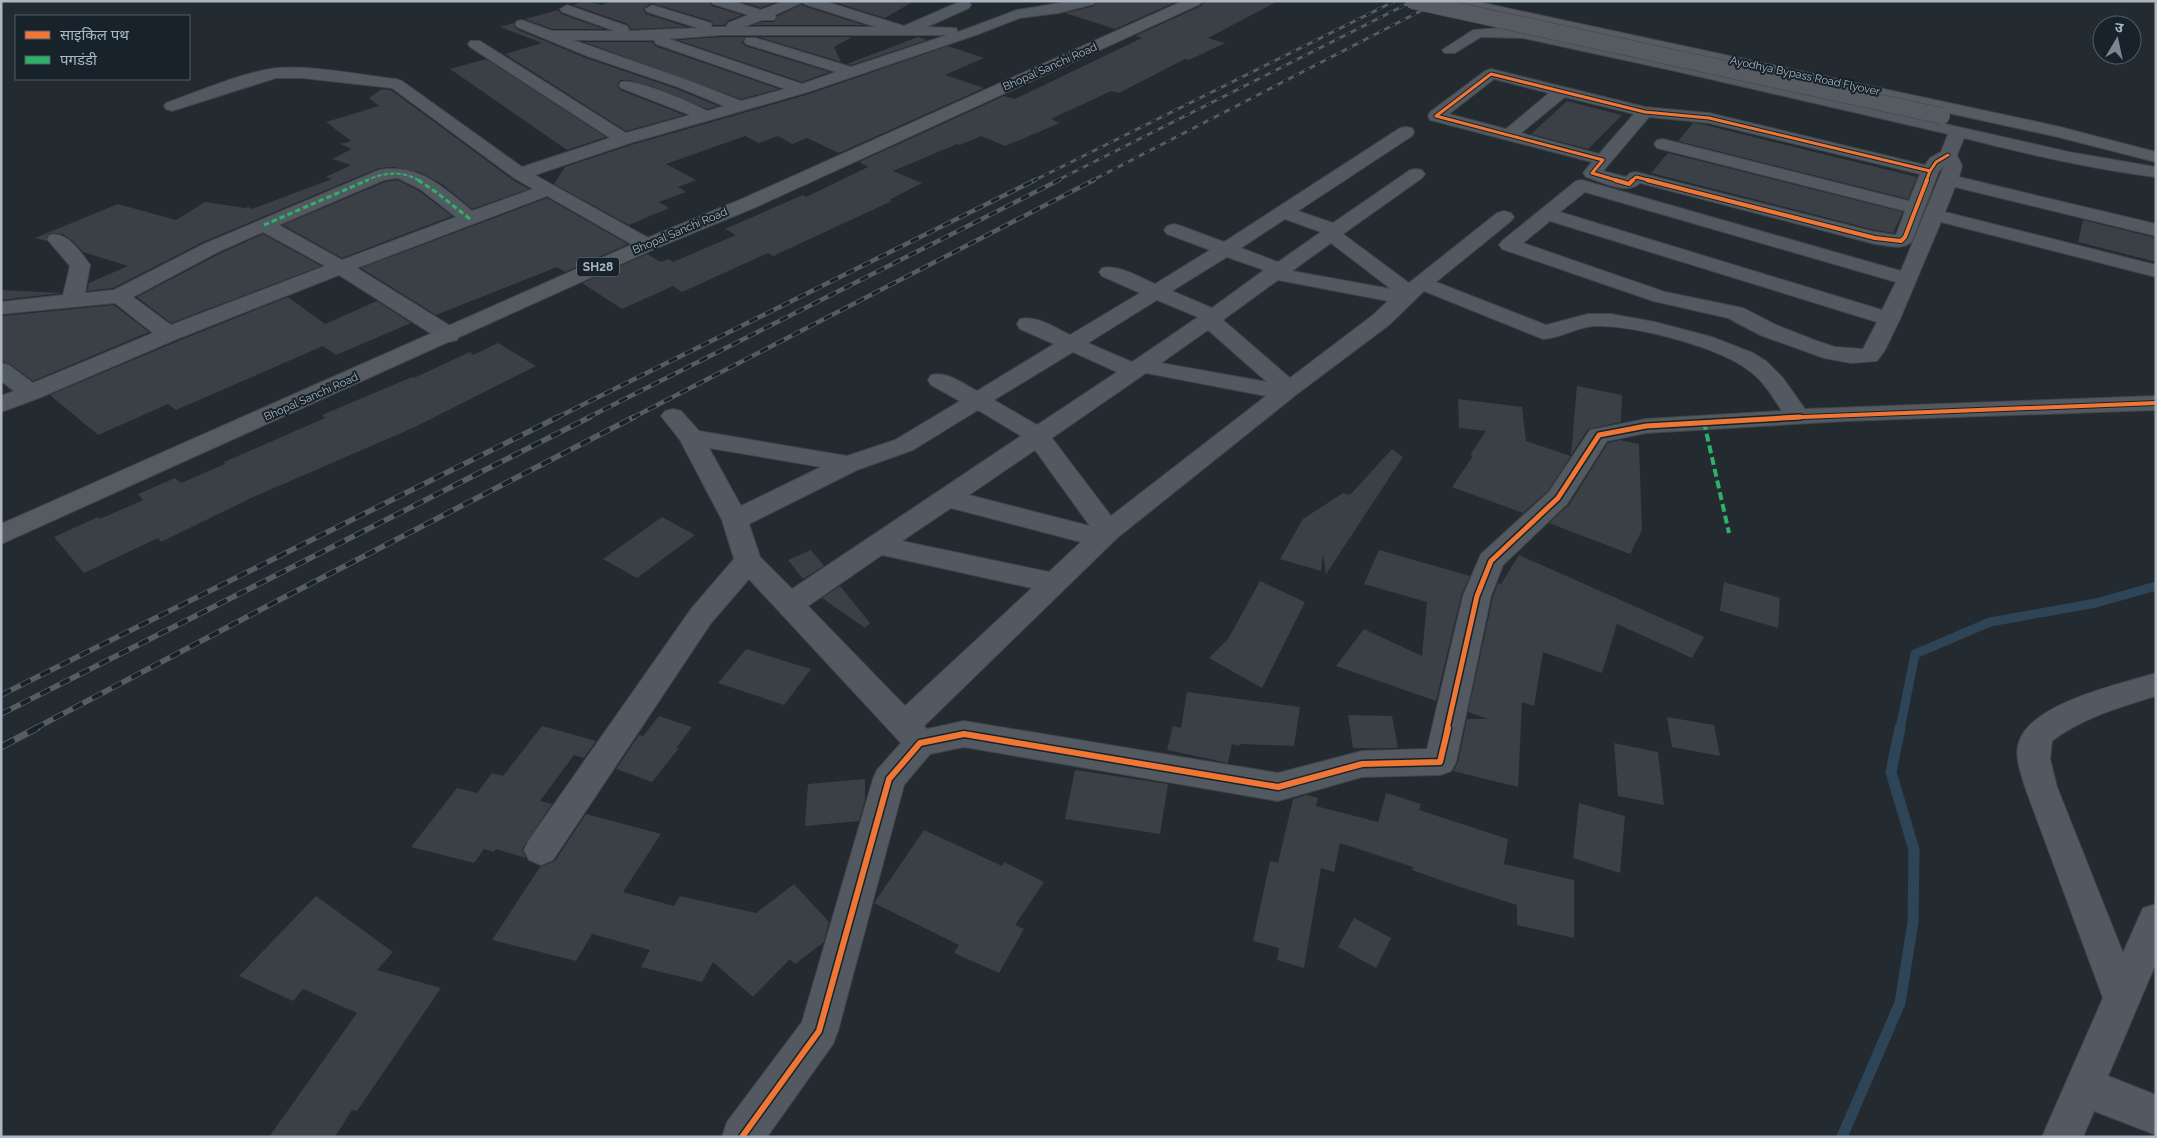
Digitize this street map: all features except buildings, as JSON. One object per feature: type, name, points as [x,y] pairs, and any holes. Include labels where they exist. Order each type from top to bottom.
[{"type":"main road","name":"Bhopal Sanchi Road","points":[[1,535],[647,245],[749,203],[1195,1]]},
{"type":"main road","name":"Ayodhya Bypass Road Flyover","points":[[1413,1],[1945,112],[2056,131],[2156,156]]},
{"type":"main road","name":"Ayodhya Bypass Road Flyover","points":[[1453,1],[1945,112],[2156,170]]},
{"type":"street","points":[[718,1],[813,32],[900,56]]},
{"type":"street","points":[[704,116],[688,107],[608,76],[626,66],[797,1]]},
{"type":"street","points":[[809,1],[905,31],[964,5]]},
{"type":"street","points":[[943,1],[1017,14]]},
{"type":"street","points":[[520,174],[624,139],[802,89],[971,32],[1017,14],[1059,9],[1089,1]]},
{"type":"street","points":[[567,9],[802,89]]},
{"type":"street","points":[[652,9],[850,72]]},
{"type":"street","points":[[522,24],[626,66],[684,84],[739,106]]},
{"type":"street","points":[[553,36],[644,36],[721,31],[971,32]]},
{"type":"street","points":[[1450,50],[1478,33],[1523,34],[2124,168],[2156,170]]},
{"type":"street","points":[[474,44],[624,139]]},
{"type":"street","points":[[572,60],[592,53]]},
{"type":"street","points":[[172,106],[248,80],[276,73],[302,73],[396,84],[520,174],[647,245]]},
{"type":"street","points":[[1603,160],[1436,116],[1491,74],[1645,112],[1709,118],[1930,171]]},
{"type":"street","points":[[1509,135],[1562,91]]},
{"type":"street","points":[[1645,112],[1592,173],[1629,184],[1686,115]]},
{"type":"street","points":[[789,605],[1138,368],[1332,232],[1362,185],[1406,132]]},
{"type":"street","points":[[1649,160],[1875,238],[1901,241],[1905,237],[1930,171],[1936,162],[1948,155],[1958,132]]},
{"type":"street","points":[[1908,279],[1582,185],[1509,245],[1660,297],[1735,313],[1768,330],[1809,346],[1851,356],[1869,356],[1889,319],[1908,279],[1936,215],[1952,166],[1948,155]]},
{"type":"street","points":[[1649,160],[1916,208]]},
{"type":"street","points":[[7,309],[119,296],[211,248],[379,175],[390,173],[408,176],[429,186],[470,219]]},
{"type":"street","points":[[736,520],[848,464],[904,445],[1226,249],[1283,212],[1362,185],[1416,174]]},
{"type":"street","points":[[1949,180],[2156,230]]},
{"type":"street","points":[[1,405],[169,334],[340,267],[547,190]]},
{"type":"street","points":[[1283,212],[1332,232],[1411,291]]},
{"type":"street","points":[[1546,214],[1889,319]]},
{"type":"street","points":[[1936,215],[2156,271]]},
{"type":"street","points":[[742,1137],[819,1031],[889,779],[912,734],[1053,584],[1105,535],[1287,390],[1381,320],[1411,291],[1504,216]]},
{"type":"street","points":[[264,225],[340,267],[449,335]]},
{"type":"street","points":[[1174,230],[1226,249],[1276,271],[1411,291],[1537,330],[1554,331],[1586,321],[1611,321],[1693,338],[1723,348],[1758,366],[1770,377],[1798,417]]},
{"type":"street","points":[[57,239],[80,264],[73,300]]},
{"type":"street","points":[[1109,272],[1211,317],[1287,390]]},
{"type":"street","points":[[119,296],[169,334]]},
{"type":"street","points":[[1028,324],[1138,368],[1287,390]]},
{"type":"street","points":[[1,370],[31,393]]},
{"type":"street","points":[[939,380],[978,400],[1038,436],[1105,535]]},
{"type":"street","points":[[673,416],[691,437],[736,520],[748,561],[912,734],[964,734],[1278,787],[1362,764],[1440,762],[1477,596],[1491,561],[1558,498],[1599,435],[1646,426],[1798,417],[1994,407],[2156,403]]},
{"type":"street","points":[[691,437],[848,464]]},
{"type":"street","points":[[946,498],[1105,535]]},
{"type":"street","points":[[878,545],[1053,584]]},
{"type":"street","points":[[542,850],[624,725],[700,616],[748,561]]},
{"type":"street","points":[[2122,997],[2041,787],[2034,759],[2035,739],[2045,726],[2072,713],[2156,684]]},
{"type":"street","points":[[2062,1137],[2156,920]]},
{"type":"street","points":[[2084,1086],[2156,1115]]},
{"type":"waterway","points":[[1900,729],[1915,654],[1990,622],[2096,603],[2156,586]]},
{"type":"waterway","points":[[1842,1137],[1900,1003],[1913,922],[1914,850],[1891,772],[1900,728]]},
{"type":"railway","points":[[1033,181],[1395,1]]},
{"type":"railway","points":[[1056,181],[1413,1]]},
{"type":"railway","points":[[1091,181],[1440,1]]},
{"type":"railway","points":[[556,418],[1035,180]]},
{"type":"railway","points":[[587,418],[1059,180]]},
{"type":"railway","points":[[632,418],[1094,180]]},
{"type":"railway","points":[[1,695],[558,417]]},
{"type":"railway","points":[[1,714],[590,417]]},
{"type":"railway","points":[[34,729],[634,417]]},
{"type":"railway","points":[[1,747],[37,728]]},
{"type":"marked path","points":[[264,225],[379,175],[393,173],[417,179],[470,219]]},
{"type":"marked path","points":[[1704,422],[1729,533]]},
{"type":"cycle path","points":[[1930,171],[1709,118],[1645,112],[1491,74],[1436,116],[1603,160],[1592,173],[1629,184],[1636,177],[1875,238],[1901,241],[1905,237],[1930,171],[1936,162],[1948,155]]},
{"type":"cycle path","points":[[742,1137],[819,1031],[889,779],[920,743],[964,734],[1278,787],[1362,764],[1440,762],[1477,596],[1491,561],[1558,498],[1599,435],[1646,426],[1847,414],[2156,403]]}]
